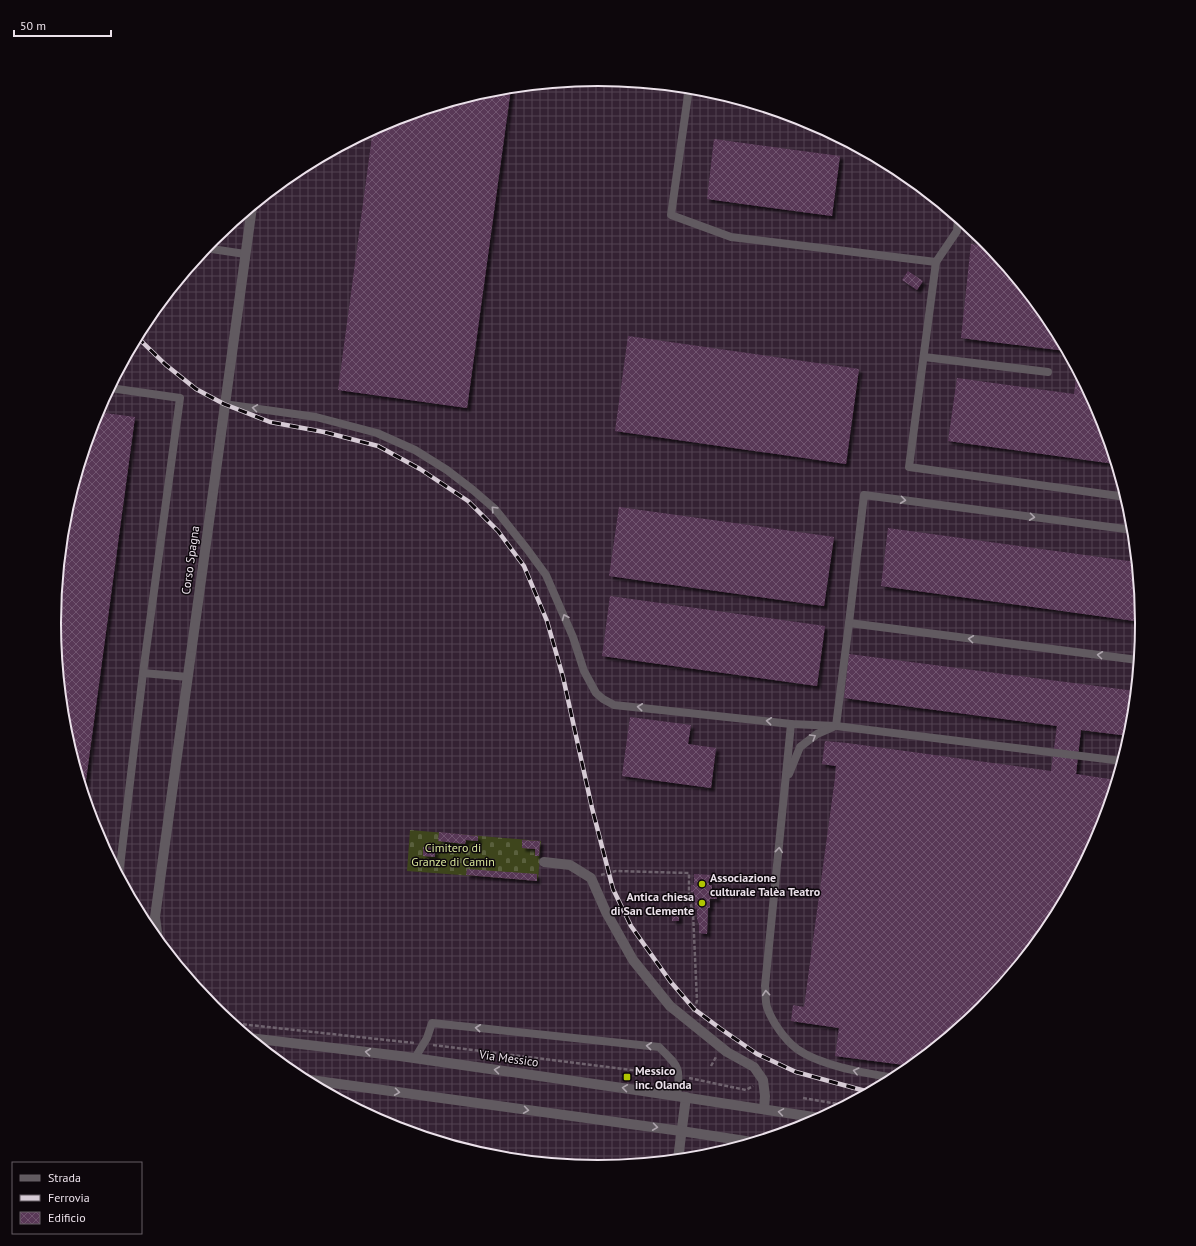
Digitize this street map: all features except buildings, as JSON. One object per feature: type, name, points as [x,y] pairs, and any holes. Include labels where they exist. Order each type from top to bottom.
[{"type":"street","name":"Corso Spagna","points":[[153,922],[155,917],[251,213]]},
{"type":"street","points":[[544,862],[570,866],[591,878],[606,912],[633,960],[670,1006],[727,1052],[754,1067],[763,1080],[765,1096],[764,1109]]},
{"type":"street","name":"Corso Spagna","points":[[155,917],[156,927]]},
{"type":"street","name":"Via Messico","points":[[259,1039],[415,1058],[681,1096],[810,1116]]},
{"type":"street","points":[[319,1081],[742,1140]]},
{"type":"street","points":[[679,1153],[681,1131],[681,1096]]},
{"type":"lane","points":[[688,94],[671,215],[730,237],[936,262]]},
{"type":"lane","points":[[957,224],[957,230],[936,262],[909,467],[1120,496]]},
{"type":"lane","points":[[212,249],[245,254]]},
{"type":"lane","points":[[924,357],[1048,372]]},
{"type":"lane","points":[[114,389],[180,398],[143,673],[120,868]]},
{"type":"lane","points":[[224,404],[316,417],[376,433],[415,450],[447,470],[473,490],[495,510],[546,575],[573,637],[584,671],[596,693],[602,699],[614,705],[790,724],[836,726],[1117,760]]},
{"type":"lane","points":[[836,726],[864,494],[1127,529]]},
{"type":"lane","points":[[849,623],[1134,659]]},
{"type":"lane","points":[[143,673],[188,677]]},
{"type":"lane","points":[[790,724],[786,781],[765,986],[767,1007],[779,1031],[797,1049],[820,1060],[859,1072],[885,1076]]},
{"type":"lane","points":[[786,781],[800,747],[817,734],[836,726]]},
{"type":"lane","points":[[415,1058],[427,1038],[432,1024],[659,1047],[676,1064],[681,1096]]},
{"type":"path","points":[[591,878],[616,871],[688,873],[689,897],[693,913],[697,1001],[687,1020]]},
{"type":"path","points":[[240,1023],[423,1044],[679,1077],[746,1090],[754,1085],[752,1080]]},
{"type":"path","points":[[711,1066],[717,1056]]},
{"type":"path","points":[[803,1098],[838,1104]]},
{"type":"shaded area","points":[[598,86],[633,87],[703,96],[771,114],[836,141],[866,158],[925,197],[978,243],[1002,269],[1024,296],[1063,355],[1080,385],[1107,450],[1125,518],[1134,588],[1134,658],[1125,728],[1117,762],[1107,796],[1080,861],[1063,892],[1024,950],[978,1003],[952,1027],[925,1049],[866,1088],[836,1105],[771,1132],[703,1150],[633,1159],[598,1160],[563,1159],[493,1150],[425,1132],[392,1119],[360,1105],[329,1088],[300,1069],[271,1049],[218,1003],[172,950],[152,921],[116,861],[102,829],[89,796],[71,728],[62,658],[61,623],[62,588],[71,518],[89,450],[102,417],[116,385],[133,354],[152,325],[172,296],[218,243],[271,197],[300,177],[360,141],[392,127],[425,114],[493,96],[563,87]]},
{"type":"green space","name":"Cimitero di Granze di Camin","points":[[410,830],[541,841],[538,881],[407,871]]},
{"type":"railway","points":[[141,341],[166,365],[196,389],[224,404],[270,422],[324,432],[378,446],[420,469],[468,501],[498,531],[524,566],[547,621],[563,677],[592,808],[613,889],[631,926],[670,981],[694,1009],[721,1029],[757,1054],[796,1072],[862,1090]]},
{"type":"place","name":"Associazione culturale Talèa Teatro","points":[[702,884]]},
{"type":"place","name":"Antica chiesa di San Clemente","points":[[702,903]]},
{"type":"place","name":"Messico inc. Olanda","points":[[627,1077]]}]
